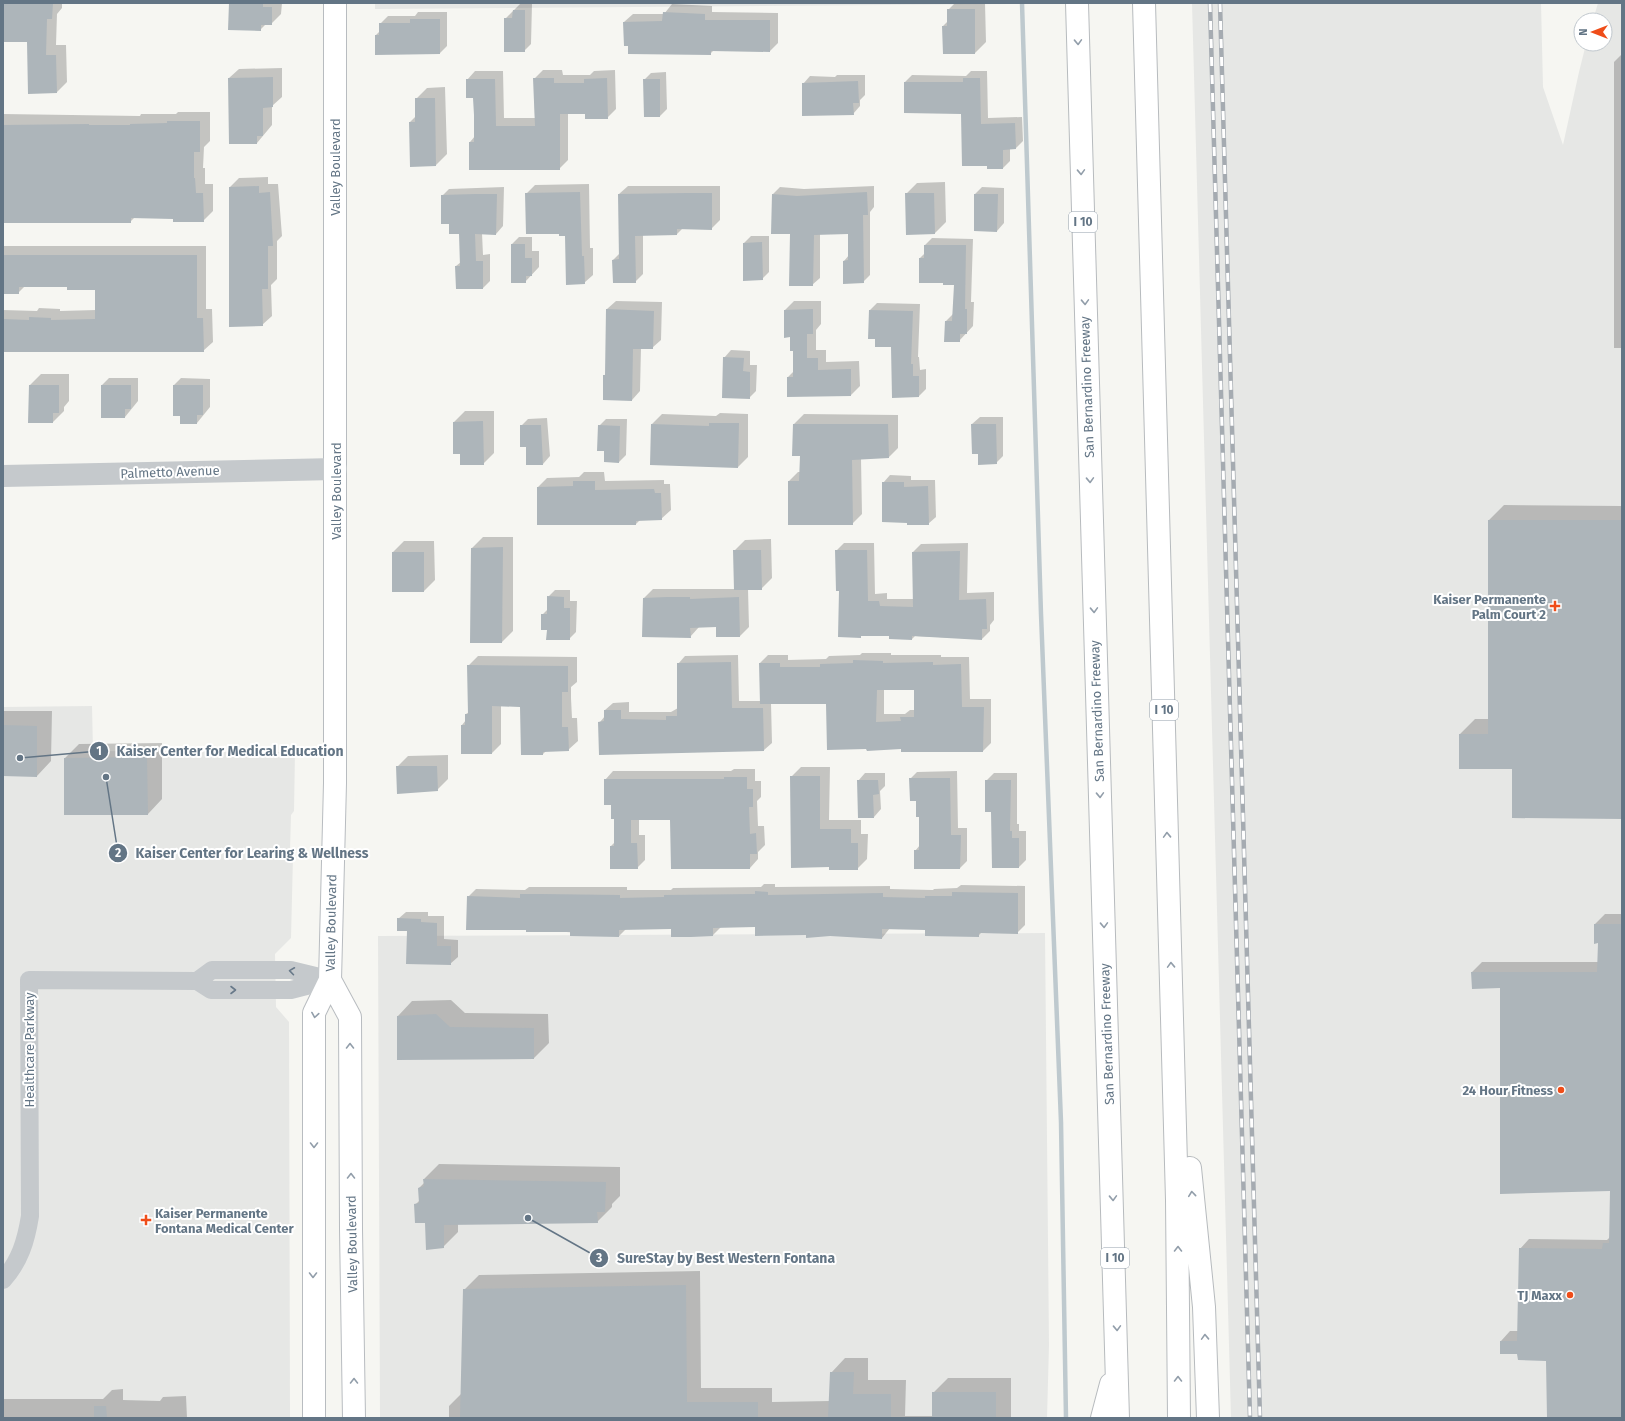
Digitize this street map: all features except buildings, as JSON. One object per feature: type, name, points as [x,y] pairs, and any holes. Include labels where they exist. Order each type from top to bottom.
[{"type":"main road","name":"Valley Boulevard","points":[[315,1417],[314,1013],[330,980],[335,775],[335,3]]},
{"type":"main road","name":"San Bernardino Freeway","points":[[1077,3],[1088,449],[1118,1358],[1118,1418]]},
{"type":"main road","name":"I 10","points":[[1144,3],[1177,1200],[1179,1418]]},
{"type":"main road","name":"Valley Boulevard","points":[[330,980],[350,1017],[354,1418]]},
{"type":"main road","points":[[1172,999],[1204,1307],[1208,1418]]},
{"type":"main road","points":[[1102,1418],[1118,1358]]},
{"type":"street","name":"Palmetto Avenue","points":[[3,476],[336,469]]},
{"type":"street","name":"Healthcare Parkway","points":[[3,1280],[14,1266],[23,1250],[30,1216],[29,980],[197,980],[212,970],[291,970],[330,980]]},
{"type":"shaded area","points":[[375,3],[1010,3],[1010,4],[375,9]]},
{"type":"shaded area","points":[[1192,3],[1541,3],[1543,87],[1563,145],[1584,52],[1613,52],[1613,12],[1595,12],[1598,3],[1622,3],[1622,1418],[1231,1418]]},
{"type":"shaded area","name":"Kaiser Permanente Fontana Medical Center","points":[[92,706],[93,751],[295,752],[294,811],[291,815],[290,850],[293,856],[291,938],[275,954],[276,1007],[289,1022],[290,1418],[3,1418],[3,707]]},
{"type":"shaded area","points":[[1045,933],[1049,1345],[1047,1418],[380,1418],[378,936]]},
{"type":"waterway","points":[[1022,3],[1041,614],[1061,1122],[1066,1418]]},
{"type":"railway","points":[[1210,3],[1250,1418]]},
{"type":"railway","points":[[1220,3],[1260,1418]]},
{"type":"place","name":"Kaiser Permanente Palm Court 2","points":[[1555,606]]},
{"type":"place","name":"Kaiser Center for Medical Education","points":[[20,758]]},
{"type":"place","name":"Kaiser Center for Learing & Wellness","points":[[106,777]]},
{"type":"place","name":"24 Hour Fitness","points":[[1561,1090]]},
{"type":"place","name":"SureStay by Best Western Fontana","points":[[528,1218]]},
{"type":"place","name":"Kaiser Permanente Fontana Medical Center","points":[[146,1220]]},
{"type":"place","name":"TJ Maxx","points":[[1570,1295]]}]
